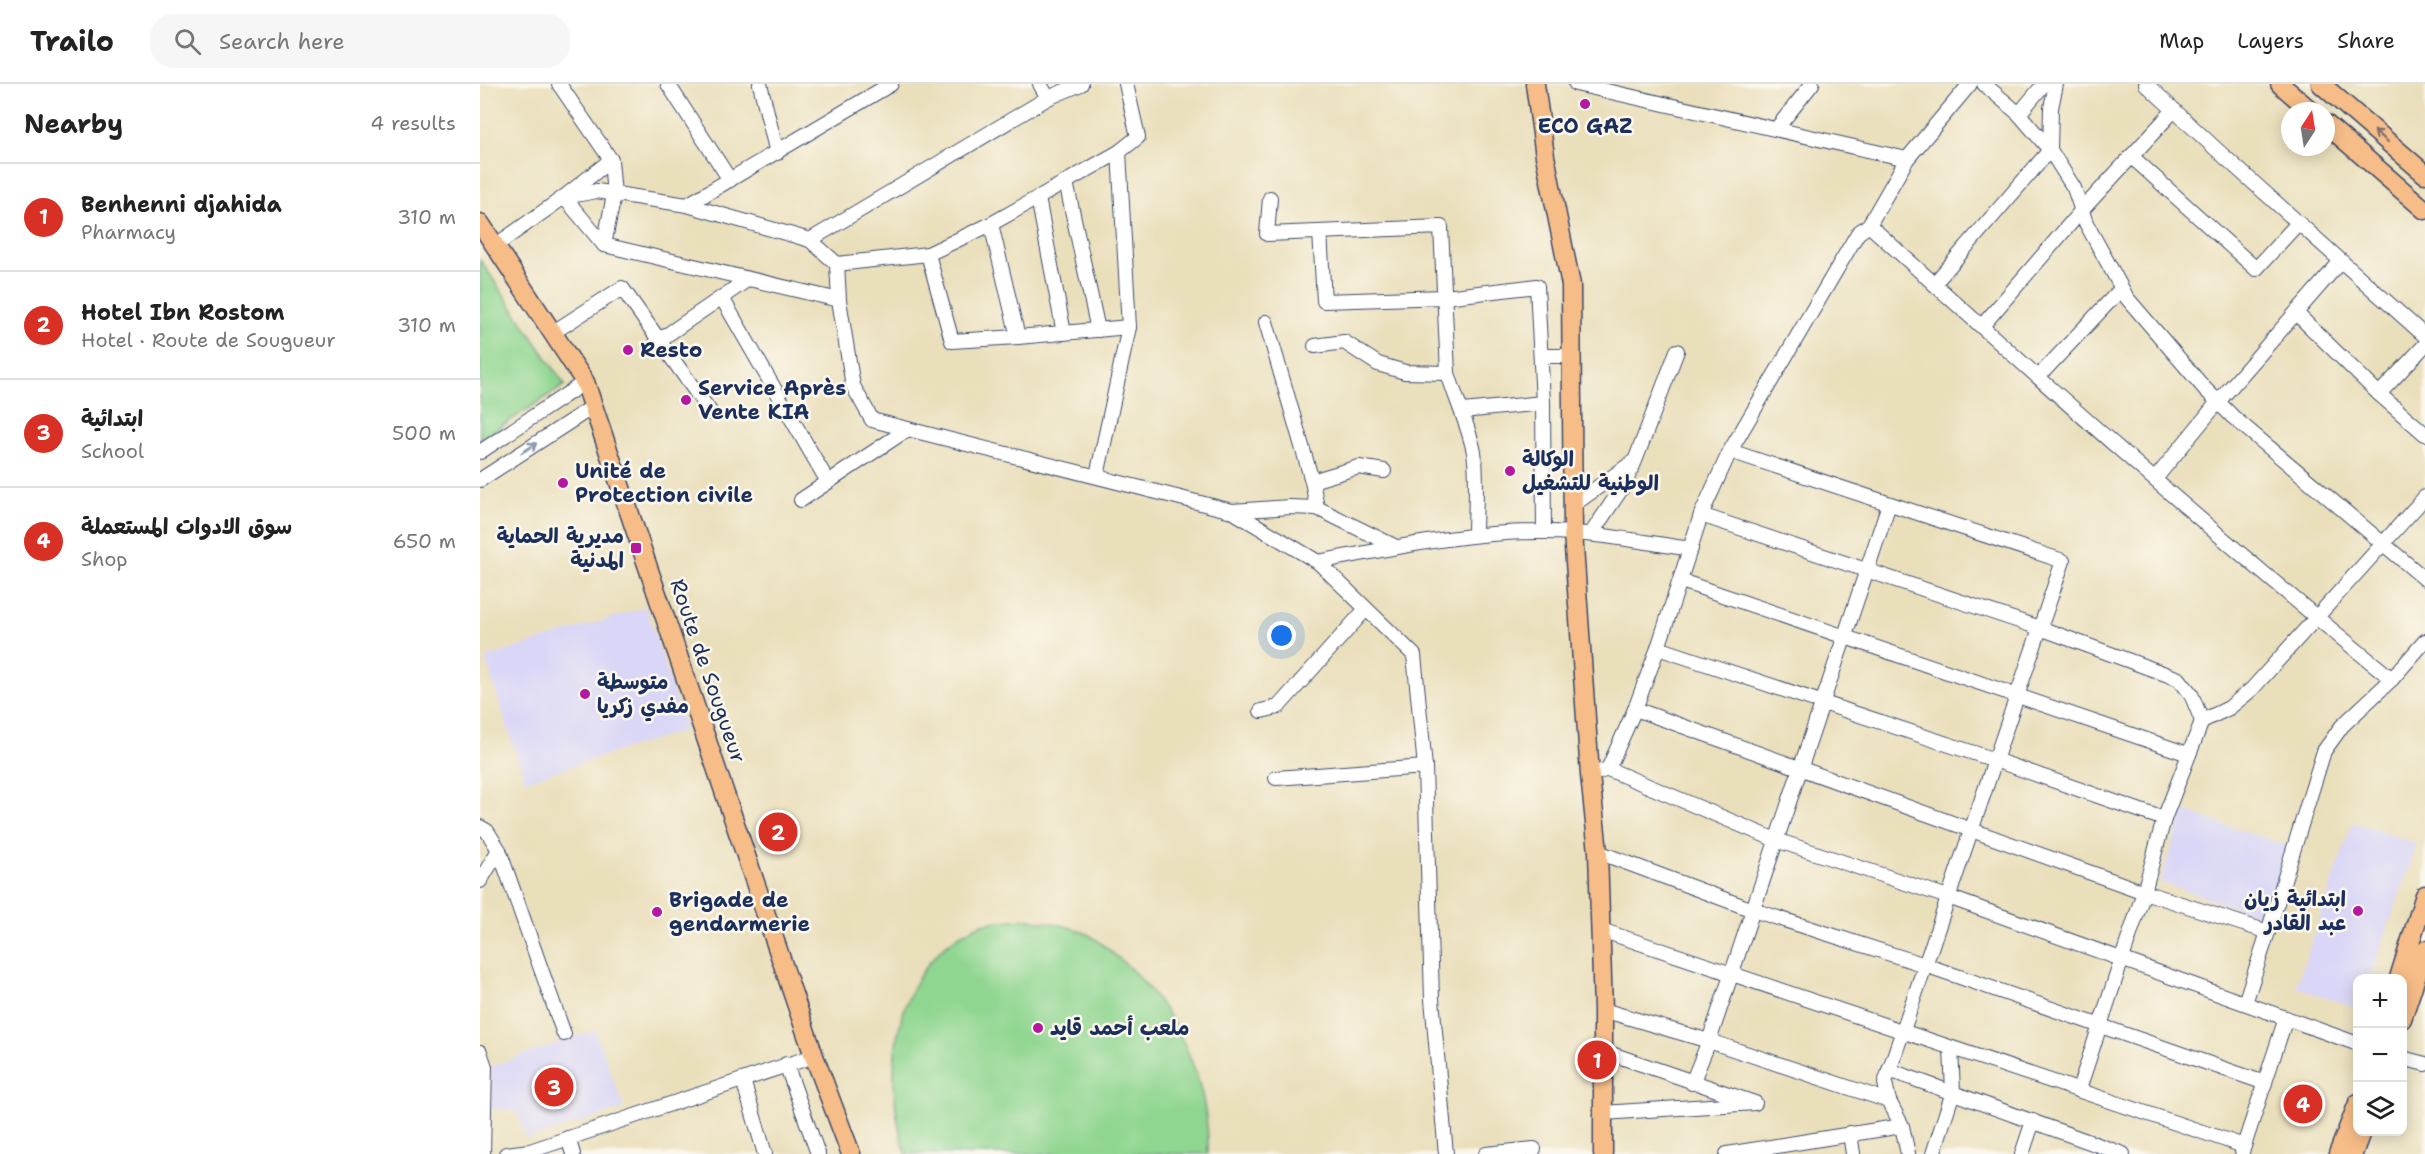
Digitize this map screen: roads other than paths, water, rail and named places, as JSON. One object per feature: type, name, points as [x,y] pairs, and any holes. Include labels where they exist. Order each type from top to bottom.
[{"type":"main road","points":[[1535,84],[1545,156],[1570,285],[1572,505],[1582,533],[1590,776],[1598,852],[1601,930],[1603,1154]]},
{"type":"main road","points":[[2280,84],[2301,102]]},
{"type":"main road","points":[[2321,84],[2425,174]]},
{"type":"main road","points":[[2335,132],[2425,210]]},
{"type":"main road","name":"Route de Sougueur","points":[[480,223],[585,382],[814,1056],[850,1154]]},
{"type":"main road","points":[[2407,1004],[2414,977],[2425,896]]},
{"type":"main road","points":[[2414,977],[2425,950]]},
{"type":"main road","points":[[2338,1154],[2353,1116]]},
{"type":"main road","points":[[2353,1154],[2359,1136]]},
{"type":"street","points":[[559,84],[611,160],[614,195],[604,245]]},
{"type":"street","points":[[668,84],[730,180]]},
{"type":"street","points":[[760,84],[777,153]]},
{"type":"street","points":[[687,205],[891,84]]},
{"type":"street","points":[[1040,84],[1048,98]]},
{"type":"street","points":[[810,240],[1048,98],[1081,84]]},
{"type":"street","points":[[837,264],[928,254],[991,224],[1119,152],[1138,137],[1125,84]]},
{"type":"street","points":[[1576,84],[1907,159]]},
{"type":"street","points":[[1777,128],[1812,84]]},
{"type":"street","points":[[1608,770],[1635,709],[1658,648],[1701,515],[1730,451],[1858,232],[1869,225],[1907,159],[1970,84]]},
{"type":"street","points":[[1984,84],[2019,114],[2050,150],[2074,188],[2086,223],[2121,289],[2218,402],[2425,579]]},
{"type":"street","points":[[2019,114],[2043,84]]},
{"type":"street","points":[[1934,284],[2050,150],[2051,108],[2056,84]]},
{"type":"street","points":[[2146,84],[2425,336]]},
{"type":"street","points":[[1982,326],[2082,210],[2174,110]]},
{"type":"street","points":[[1097,477],[1129,327],[1119,152]]},
{"type":"street","points":[[2131,156],[2256,269],[2298,223]]},
{"type":"street","points":[[495,246],[611,160]]},
{"type":"street","points":[[1066,182],[1098,330]]},
{"type":"street","points":[[564,197],[597,191],[687,205],[810,240],[837,264],[839,300],[853,386],[872,420],[1232,511],[1318,562],[1414,655],[1425,767],[1432,999],[1446,1154]]},
{"type":"street","points":[[564,197],[604,245],[839,300]]},
{"type":"street","points":[[1038,198],[1064,333]]},
{"type":"street","points":[[1270,198],[1267,234],[1441,227],[1448,373],[1463,411],[1474,454],[1475,535]]},
{"type":"street","points":[[991,224],[1018,337]]},
{"type":"street","points":[[1869,225],[2155,479],[2316,618],[2392,679]]},
{"type":"street","points":[[1320,232],[1324,301],[1445,297],[1537,286],[1543,403],[1544,532]]},
{"type":"street","points":[[928,254],[952,340],[1018,337],[1129,327]]},
{"type":"street","points":[[2155,479],[2218,402],[2341,261]]},
{"type":"street","points":[[658,341],[747,280]]},
{"type":"street","points":[[552,333],[622,288],[711,413]]},
{"type":"street","points":[[2039,376],[2121,289]]},
{"type":"street","points":[[722,298],[828,482]]},
{"type":"street","points":[[2296,313],[2379,394],[2425,434]]},
{"type":"street","points":[[1266,322],[1312,482],[1317,508]]},
{"type":"street","points":[[1315,345],[1344,342],[1378,364],[1405,372],[1448,373]]},
{"type":"street","points":[[2379,394],[2425,345]]},
{"type":"street","points":[[1582,533],[1624,485],[1677,351]]},
{"type":"street","points":[[1541,356],[1571,356]]},
{"type":"street","points":[[480,452],[585,382]]},
{"type":"street","points":[[1463,411],[1543,403]]},
{"type":"street","points":[[480,480],[594,406]]},
{"type":"street","points":[[801,500],[908,429]]},
{"type":"street","points":[[1730,451],[2063,561],[1885,1083],[1889,1101],[1902,1126],[1906,1154]]},
{"type":"street","points":[[1572,505],[1635,461]]},
{"type":"street","points":[[1312,482],[1359,467],[1384,471]]},
{"type":"street","points":[[2079,1089],[2144,892],[2164,819],[2202,721],[2229,708],[2252,689],[2425,497]]},
{"type":"street","points":[[1692,1083],[1732,973],[1889,504]]},
{"type":"street","points":[[1232,511],[1290,507],[1317,508],[1396,548]]},
{"type":"street","points":[[1701,515],[2040,628],[2179,679],[2190,694],[2202,721]]},
{"type":"street","points":[[1318,562],[1475,535],[1544,532],[1582,533],[1691,549]]},
{"type":"street","points":[[1681,580],[2188,754]]},
{"type":"street","points":[[1261,711],[1278,707],[1365,610]]},
{"type":"street","points":[[2245,1003],[2324,751],[2342,726],[2392,679],[2425,641]]},
{"type":"street","points":[[1658,648],[2164,819]]},
{"type":"street","points":[[1635,709],[2144,892],[2268,932]]},
{"type":"street","points":[[1276,778],[1425,767]]},
{"type":"street","points":[[1590,776],[1608,770],[1776,840],[1948,897],[2353,1042]]},
{"type":"street","points":[[480,827],[487,831],[499,850],[564,1034]]},
{"type":"street","points":[[480,881],[499,850]]},
{"type":"street","points":[[1598,852],[1753,910],[1925,965],[2265,1083]]},
{"type":"street","points":[[1601,930],[2079,1089],[2242,1150],[2286,1018]]},
{"type":"street","points":[[1603,1010],[1708,1041],[1889,1101]]},
{"type":"street","points":[[1933,1154],[1953,1092],[1951,1048]]},
{"type":"street","points":[[1603,1051],[1755,1103],[1603,1113]]},
{"type":"street","points":[[480,1052],[485,1067],[483,1154]]},
{"type":"street","points":[[506,1154],[531,1153],[568,1138],[814,1056]]},
{"type":"street","points":[[2407,1059],[2425,1064]]},
{"type":"street","points":[[786,1064],[818,1154]]},
{"type":"street","points":[[1889,1070],[2123,1154]]},
{"type":"street","points":[[743,1080],[765,1154]]},
{"type":"street","points":[[2022,1154],[2033,1121]]},
{"type":"street","points":[[1726,1154],[1799,1148],[1850,1133],[1902,1126]]},
{"type":"street","points":[[1850,1133],[1853,1154]]},
{"type":"street","points":[[568,1138],[573,1154]]},
{"type":"street","points":[[1486,1154],[1534,1149]]},
{"type":"place","name":"ECO GAZ","points":[[1585,104]]},
{"type":"place","name":"Resto","points":[[628,350]]},
{"type":"place","name":"Service Après Vente KIA","points":[[686,400]]},
{"type":"place","name":"الوكالة الوطنية للتشغيل","points":[[1510,471]]},
{"type":"place","name":"Unité de Protection civile","points":[[563,483]]},
{"type":"place","name":"مديرية الحماية المدنية","points":[[636,548]]},
{"type":"place","name":"متوسطة مفدي زكريا","points":[[585,694]]},
{"type":"place","name":"Hotel Ibn Rostom","points":[[778,832]]},
{"type":"place","name":"ابتدائية زيان عبد القادر","points":[[2358,911]]},
{"type":"place","name":"Brigade de gendarmerie","points":[[657,912]]},
{"type":"place","name":"ملعب أحمد قايد","points":[[1038,1028]]},
{"type":"place","name":"Benhenni djahida","points":[[1597,1060]]},
{"type":"place","name":"ابتدائية","points":[[554,1087]]},
{"type":"place","name":"سوق الادوات المستعملة","points":[[2303,1104]]}]
